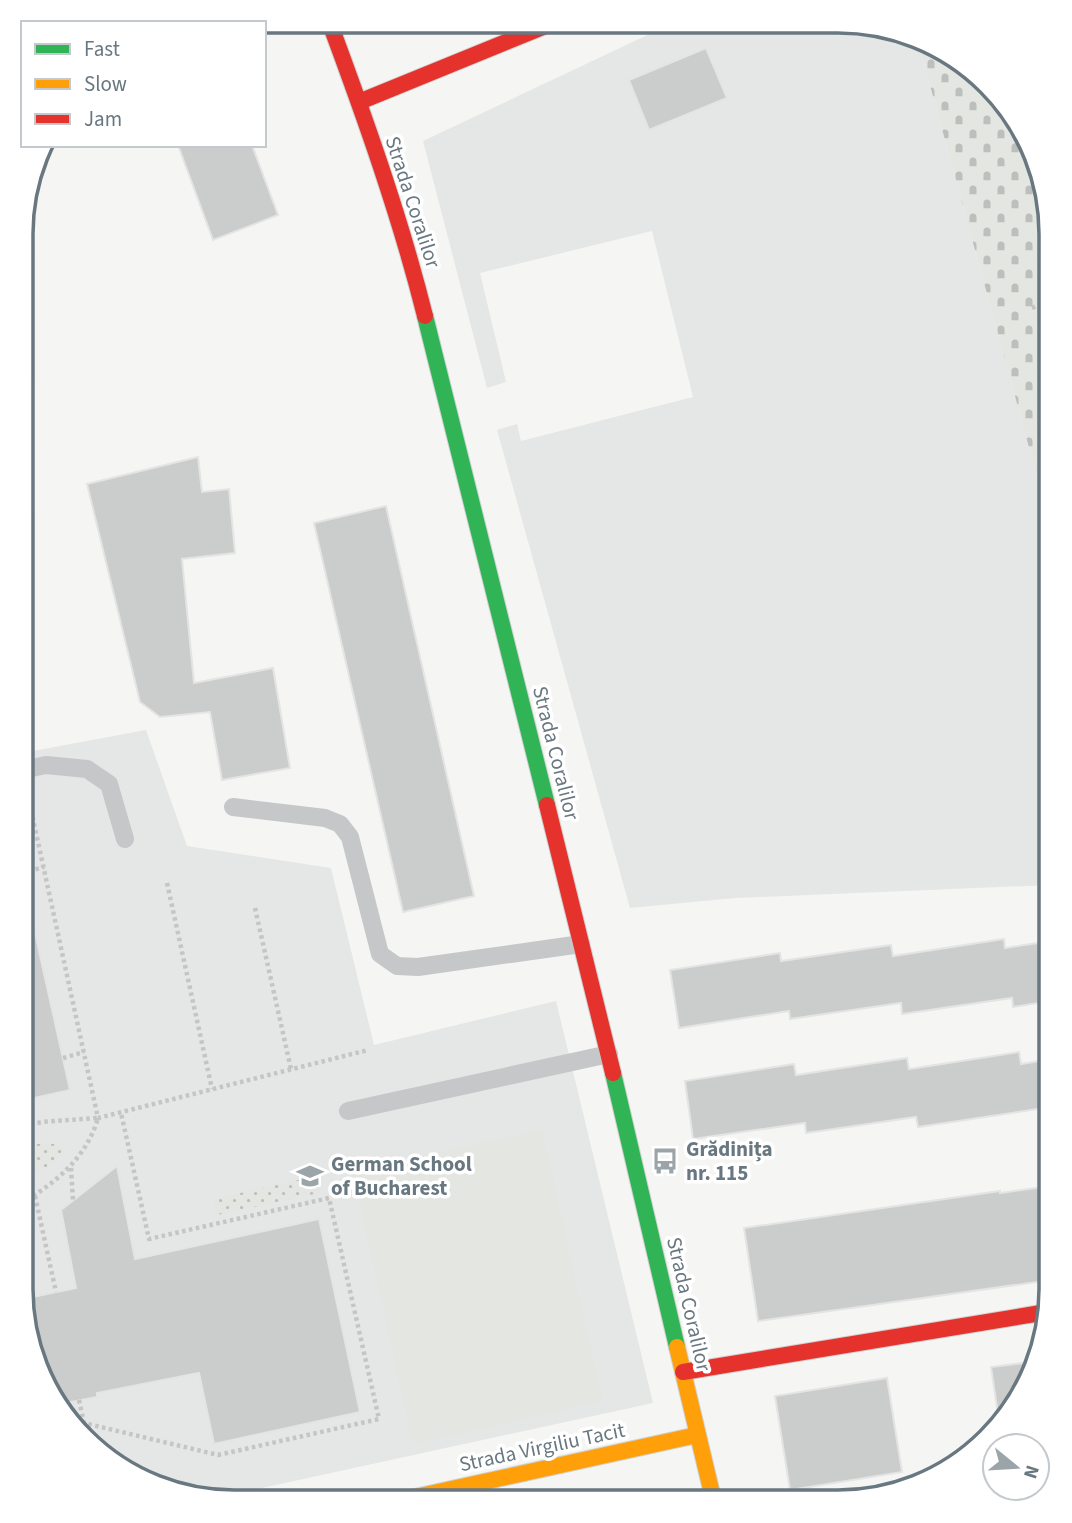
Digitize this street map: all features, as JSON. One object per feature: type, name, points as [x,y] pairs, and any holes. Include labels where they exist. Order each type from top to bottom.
[{"type":"street","name":"Strada Coralilor","points":[[333,33],[359,102],[417,284],[609,1054],[710,1490]]},
{"type":"street","points":[[359,102],[528,33]]},
{"type":"street","points":[[683,1371],[1037,1314]]},
{"type":"street","name":"Strada Virgiliu Tacit","points":[[447,1490],[697,1435]]},
{"type":"lane","points":[[33,768],[46,765],[87,769],[109,784],[125,839]]},
{"type":"lane","points":[[233,807],[325,818],[340,824],[350,837],[380,954],[397,966],[418,967],[581,944]]},
{"type":"lane","points":[[348,1111],[609,1054]]},
{"type":"path","points":[[1032,308],[1039,305]]},
{"type":"path","points":[[33,816],[98,1118],[94,1135],[71,1167],[35,1196],[56,1292]]},
{"type":"path","points":[[33,870],[44,867]]},
{"type":"path","points":[[167,883],[212,1089]]},
{"type":"path","points":[[255,908],[291,1069]]},
{"type":"path","points":[[33,1124],[121,1113],[368,1050]]},
{"type":"path","points":[[63,1058],[84,1052]]},
{"type":"path","points":[[79,1401],[85,1423],[218,1455],[379,1419],[329,1198],[149,1239],[121,1113]]},
{"type":"path","points":[[71,1167],[73,1201]]},
{"type":"shaded area","points":[[652,33],[838,33],[890,40],[921,52],[1039,483],[1038,886],[735,898],[630,908],[497,430],[517,424],[521,441],[693,397],[652,231],[480,273],[506,382],[487,388],[423,141]]},
{"type":"shaded area","name":"German School of Bucharest","points":[[146,730],[187,846],[331,868],[374,1045],[556,1001],[653,1403],[253,1490],[208,1488],[157,1474],[112,1448],[83,1421],[54,1378],[44,1353],[37,1328],[33,1289],[33,751]]},
{"type":"green space","points":[[921,52],[960,75],[989,102],[1018,145],[1032,182],[1039,234],[1039,483]]},
{"type":"green space","points":[[542,1130],[602,1401],[413,1444],[353,1172]]},
{"type":"green space","points":[[56,1144],[66,1152],[33,1174],[33,1145]]},
{"type":"green space","points":[[316,1176],[319,1193],[217,1215],[213,1199]]},
{"type":"building","points":[[706,48],[727,98],[649,130],[629,80]]},
{"type":"building","points":[[179,147],[253,147],[278,215],[213,240]]},
{"type":"building","points":[[198,457],[202,492],[229,489],[235,553],[182,559],[194,683],[273,668],[290,768],[222,780],[210,712],[160,717],[140,702],[87,484]]},
{"type":"building","points":[[386,506],[474,896],[403,912],[314,523]]},
{"type":"building","points":[[33,924],[70,1090],[33,1098]]},
{"type":"building","points":[[1004,939],[1005,948],[1038,943],[1038,1003],[1013,1007],[1012,998],[902,1014],[901,1003],[790,1019],[789,1011],[679,1028],[670,970],[780,953],[781,961],[891,945],[893,956]]},
{"type":"building","points":[[1019,1052],[1021,1064],[1038,1061],[1038,1109],[918,1127],[916,1117],[806,1133],[805,1123],[693,1139],[685,1081],[794,1064],[796,1075],[907,1058],[909,1069]]},
{"type":"building","points":[[117,1166],[135,1259],[319,1219],[360,1412],[214,1444],[199,1373],[97,1393],[97,1397],[69,1402],[54,1378],[44,1353],[37,1328],[34,1297],[76,1288],[61,1210]]},
{"type":"building","points":[[1038,1188],[1038,1282],[758,1321],[744,1228]]},
{"type":"building","points":[[1024,1363],[1018,1378],[997,1410],[991,1367]]},
{"type":"building","points":[[887,1378],[902,1472],[790,1490],[775,1396]]},
{"type":"traffic: fast","points":[[425,316],[547,805]]},
{"type":"traffic: fast","points":[[613,1073],[677,1347]]},
{"type":"traffic: slow","points":[[677,1347],[711,1490]]},
{"type":"traffic: slow","points":[[447,1490],[697,1435]]},
{"type":"traffic: jam","points":[[333,33],[405,241],[425,316]]},
{"type":"traffic: jam","points":[[359,102],[528,33]]},
{"type":"traffic: jam","points":[[547,805],[613,1073]]},
{"type":"traffic: jam","points":[[683,1372],[1037,1314]]},
{"type":"place","name":"Grădinița nr. 115","points":[[665,1161]]},
{"type":"place","name":"German School of Bucharest","points":[[310,1176]]}]
